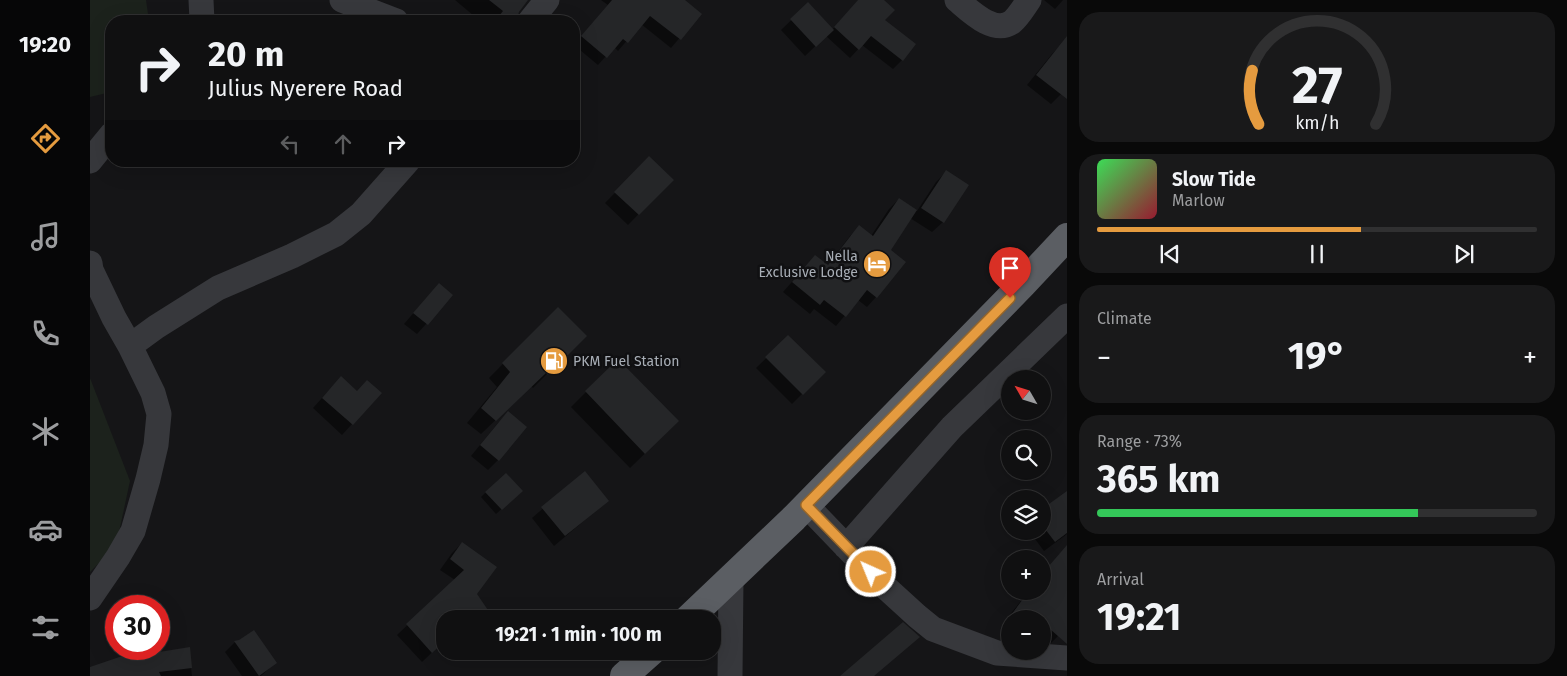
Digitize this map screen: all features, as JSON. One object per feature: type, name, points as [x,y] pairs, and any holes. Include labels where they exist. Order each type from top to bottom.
[{"type":"highway","points":[[698,610],[806,505],[1067,237]]},
{"type":"highway","points":[[624,676],[642,660]]},
{"type":"street","points":[[201,0],[202,15]]},
{"type":"street","points":[[342,0],[381,15]]},
{"type":"street","points":[[535,15],[547,0]]},
{"type":"street","points":[[958,0],[986,22],[1000,26],[1011,22],[1029,0]]},
{"type":"street","points":[[90,161],[105,142]]},
{"type":"street","points":[[130,346],[156,327],[218,288],[292,256],[336,234],[361,214],[403,167]]},
{"type":"street","points":[[90,263],[114,318],[153,393],[159,414],[156,445],[133,531],[90,598]]},
{"type":"street","points":[[846,547],[952,427],[1067,316]]},
{"type":"street","points":[[806,505],[883,585],[933,629],[997,653],[1067,658]]},
{"type":"street","points":[[730,676],[731,579]]},
{"type":"shaded area","points":[[90,0],[146,0],[148,15],[105,15],[105,93],[90,97]]},
{"type":"shaded area","points":[[90,378],[130,481],[116,546],[90,572]]},
{"type":"building","points":[[489,0],[528,0],[518,15],[500,15],[503,11]]},
{"type":"building","points":[[612,0],[685,0],[702,14],[681,40],[650,16],[628,43],[623,39],[607,58],[581,36]]},
{"type":"building","points":[[858,0],[884,0],[895,10],[885,20],[916,44],[903,61],[871,36],[859,50],[834,27]]},
{"type":"building","points":[[808,2],[834,30],[816,47],[790,19]]},
{"type":"building","points":[[1067,36],[1067,99],[1036,75]]},
{"type":"building","points":[[649,156],[674,180],[639,215],[614,192]]},
{"type":"building","points":[[946,170],[969,185],[944,223],[921,208]]},
{"type":"building","points":[[899,198],[917,210],[891,250],[906,262],[877,298],[867,290],[846,317],[824,300],[820,305],[792,282],[815,255],[828,265],[859,225],[873,236]]},
{"type":"building","points":[[439,283],[453,295],[428,325],[413,313]]},
{"type":"building","points":[[558,307],[587,336],[548,375],[546,373],[496,421],[481,408],[510,372],[502,363]]},
{"type":"building","points":[[788,335],[826,372],[803,395],[765,357]]},
{"type":"building","points":[[618,359],[679,421],[645,454],[585,391]]},
{"type":"building","points":[[341,376],[357,391],[367,380],[382,393],[353,425],[322,398]]},
{"type":"building","points":[[508,411],[527,427],[499,461],[480,445]]},
{"type":"building","points":[[585,471],[609,501],[565,536],[541,507]]},
{"type":"building","points":[[506,473],[523,491],[502,510],[485,492]]},
{"type":"building","points":[[1067,491],[1067,533],[1055,542],[1051,537],[1051,503]]},
{"type":"building","points":[[462,542],[497,567],[477,594],[488,610],[436,610],[436,649],[432,653],[406,624],[464,570],[450,559]]},
{"type":"building","points":[[1067,545],[1067,644],[1051,630],[1051,610],[1015,610],[1022,600],[1051,600],[1051,564]]},
{"type":"building","points":[[903,622],[920,637],[874,676],[840,676]]},
{"type":"building","points":[[254,630],[277,663],[259,676],[234,641],[239,640]]},
{"type":"building","points":[[190,647],[192,668],[159,672],[161,676],[90,676],[90,667],[111,660],[170,660],[170,650]]},
{"type":"place","name":"Nella Exclusive Lodge","points":[[877,264]]},
{"type":"place","name":"PKM Fuel Station","points":[[554,361]]},
{"type":"route","points":[[871,572],[806,505],[1010,298]]}]
